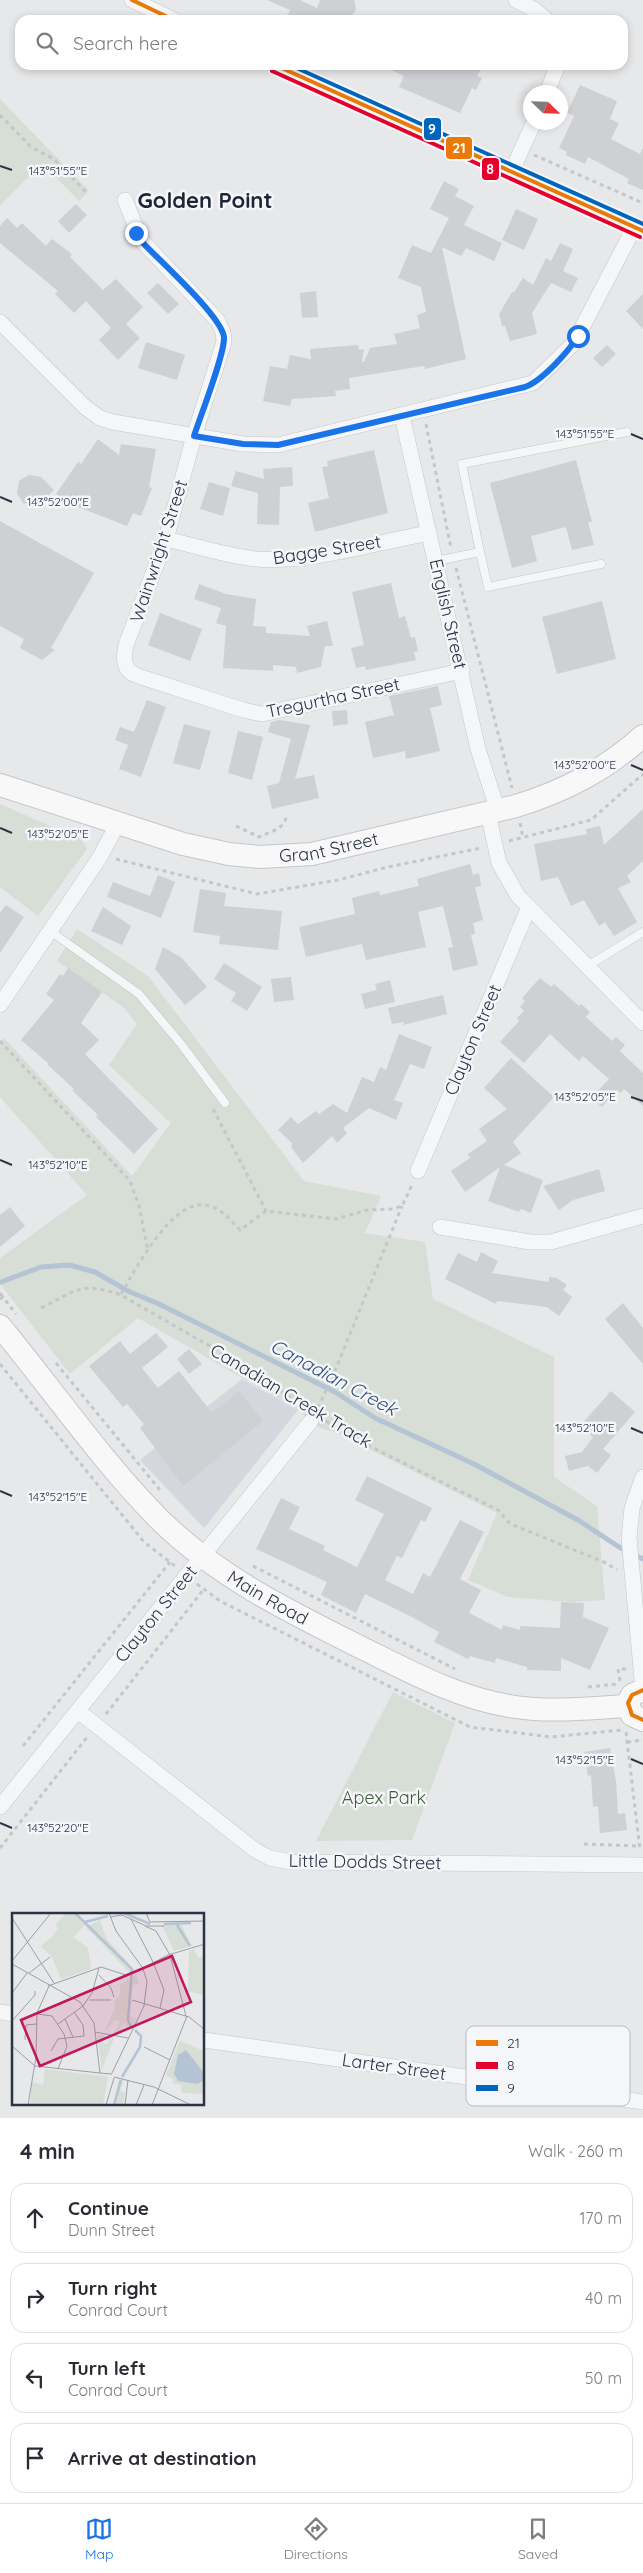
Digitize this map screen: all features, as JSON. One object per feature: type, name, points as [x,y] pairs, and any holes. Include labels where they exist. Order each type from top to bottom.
[{"type":"main road","name":"Grant Street","points":[[0,785],[165,839],[210,851],[270,857],[312,854],[501,810],[550,796],[588,778],[612,762],[643,736]]},
{"type":"main road","name":"Main Road","points":[[10,1323],[132,1489],[160,1519],[203,1557],[230,1576],[285,1609],[407,1670],[462,1694],[509,1706],[552,1711],[637,1707]]},
{"type":"street","points":[[132,0],[164,15]]},
{"type":"street","points":[[516,0],[541,15]]},
{"type":"street","points":[[0,322],[95,415],[113,422],[243,444],[278,445],[525,387],[537,381],[574,343],[639,229],[287,70]]},
{"type":"street","points":[[550,85],[556,70]]},
{"type":"street","points":[[512,171],[530,130]]},
{"type":"street","name":"Wainwright Street","points":[[124,664],[126,645],[166,539],[194,436],[222,348],[223,332],[212,315],[141,240],[125,200]]},
{"type":"street","name":"English Street","points":[[402,416],[462,671],[478,749],[501,810],[495,845],[506,878],[528,909],[643,1023]]},
{"type":"street","name":"Bagge Street","points":[[166,539],[224,553],[266,559],[314,555],[429,533]]},
{"type":"street","name":"Tregurtha Street","points":[[124,664],[133,675],[243,710],[262,714],[462,671]]},
{"type":"street","points":[[0,1005],[100,857],[118,823]]},
{"type":"street","name":"Clayton Street","points":[[418,1171],[528,909]]},
{"type":"street","points":[[440,1227],[530,1242],[551,1242],[643,1216]]},
{"type":"street","name":"Clayton Street","points":[[0,1807],[315,1417]]},
{"type":"street","points":[[637,1707],[640,1667],[629,1538],[632,1508],[643,1477]]},
{"type":"street","name":"Little Dodds Street","points":[[78,1711],[255,1850],[276,1860],[292,1862],[643,1865]]},
{"type":"street","name":"Larter Street","points":[[205,2040],[466,2077]]},
{"type":"street","name":"Larter Street","points":[[630,2100],[643,2102]]},
{"type":"lane","points":[[600,564],[488,587],[462,464],[627,432]]},
{"type":"lane","points":[[436,561],[480,552]]},
{"type":"lane","points":[[50,930],[139,994],[182,1044],[225,1102]]},
{"type":"lane","points":[[586,967],[643,932]]},
{"type":"path","points":[[0,115],[31,147],[54,159],[88,194]]},
{"type":"path","points":[[522,149],[643,204]]},
{"type":"path","points":[[423,411],[501,810],[523,838]]},
{"type":"path","points":[[495,845],[591,820],[643,774]]},
{"type":"path","points":[[236,826],[259,837],[280,828],[284,824],[286,817]]},
{"type":"path","points":[[0,1041],[130,1181],[139,1206],[148,1251]]},
{"type":"path","points":[[212,1107],[266,1211]]},
{"type":"path","points":[[321,1398],[418,1171]]},
{"type":"path","points":[[121,1294],[160,1233],[190,1207],[198,1205],[211,1206],[223,1213],[240,1230],[266,1211],[336,1220],[367,1210],[393,1209],[402,1206]]},
{"type":"path","name":"Canadian Creek Track","points":[[41,1308],[84,1287],[99,1287],[121,1294],[246,1368],[315,1417],[500,1511],[504,1519],[511,1524],[606,1563],[632,1582]]},
{"type":"path","points":[[0,1293],[10,1323]]},
{"type":"path","points":[[52,1357],[161,1491]]},
{"type":"path","points":[[0,1364],[144,1542],[170,1562],[23,1746]]},
{"type":"path","points":[[251,1564],[456,1669]]},
{"type":"path","points":[[0,1848],[204,1589]]},
{"type":"path","points":[[581,1688],[620,1684],[618,1670],[640,1667]]},
{"type":"path","points":[[584,1844],[639,1846],[627,1742],[637,1707]]},
{"type":"path","points":[[627,1742],[643,1740]]},
{"type":"shaded area","points":[[242,1379],[298,1410],[204,1528],[140,1460]]},
{"type":"green space","points":[[0,99],[89,191],[79,201],[42,163],[0,206]]},
{"type":"green space","points":[[0,804],[82,840],[87,849],[38,916],[0,887]]},
{"type":"green space","points":[[77,929],[148,976],[304,1181],[381,1196],[365,1233],[425,1242],[433,1299],[554,1357],[554,1477],[597,1506],[605,1600],[570,1602],[508,1597],[468,1580],[497,1513],[335,1432],[320,1428],[298,1410],[138,1318],[70,1374],[0,1284],[0,1258],[87,1195],[0,1097],[0,1044],[4,1038],[132,1176],[171,1123],[109,1065],[137,1024],[123,1007],[57,961]]},
{"type":"green space","name":"Apex Park","points":[[393,1692],[455,1723],[412,1840],[316,1841]]},
{"type":"building","points":[[267,0],[300,0],[317,8],[320,0],[354,0],[356,9],[353,15],[288,15],[290,10]]},
{"type":"building","points":[[391,70],[480,70],[477,76],[482,78],[476,90],[472,88],[460,113],[399,87],[404,76]]},
{"type":"building","points":[[580,85],[617,101],[610,119],[619,123],[611,139],[640,154],[643,148],[643,190],[627,183],[629,179],[588,157],[585,164],[566,155],[567,152],[559,148],[574,116],[568,113]]},
{"type":"building","points":[[444,181],[459,189],[455,196],[474,206],[464,225],[502,243],[494,261],[466,248],[461,256],[442,247],[466,359],[425,369],[424,366],[349,378],[350,389],[335,391],[336,396],[292,399],[290,406],[263,401],[270,366],[287,369],[290,355],[311,359],[310,349],[358,345],[359,350],[364,349],[362,361],[364,362],[370,348],[397,344],[394,334],[420,328],[417,315],[426,312],[421,287],[398,278],[412,245],[431,253],[449,218],[430,209]]},
{"type":"building","points":[[76,204],[87,215],[69,233],[58,221]]},
{"type":"building","points":[[516,209],[538,219],[524,250],[502,240]]},
{"type":"building","points":[[7,218],[17,228],[22,223],[46,246],[52,239],[72,254],[70,257],[103,290],[116,279],[143,307],[126,324],[140,338],[118,360],[99,340],[111,328],[86,301],[74,313],[55,294],[58,291],[0,243],[0,226]]},
{"type":"building","points":[[560,243],[573,249],[563,271],[578,278],[571,292],[551,283],[532,313],[537,334],[510,341],[505,326],[502,326],[499,314],[523,278],[533,285],[546,258],[551,261]]},
{"type":"building","points":[[158,283],[179,304],[168,314],[147,293]]},
{"type":"building","points":[[316,291],[318,317],[302,318],[300,293]]},
{"type":"building","points":[[643,294],[643,329],[626,311]]},
{"type":"building","points":[[146,342],[185,355],[177,380],[138,368]]},
{"type":"building","points":[[607,345],[616,354],[602,367],[593,358]]},
{"type":"building","points":[[98,439],[119,455],[121,444],[156,449],[149,487],[152,488],[141,516],[133,513],[127,526],[73,505],[56,494],[78,462],[81,464]]},
{"type":"building","points":[[374,450],[388,513],[315,532],[308,503],[329,498],[322,467],[328,466],[327,461]]},
{"type":"building","points":[[576,460],[592,522],[588,522],[594,545],[572,550],[566,527],[531,536],[537,561],[512,568],[490,483]]},
{"type":"building","points":[[292,467],[293,486],[280,487],[279,525],[257,524],[258,493],[231,486],[236,471],[264,479],[263,469]]},
{"type":"building","points":[[29,475],[41,477],[54,490],[41,503],[35,506],[23,503],[17,493],[19,481]]},
{"type":"building","points":[[209,482],[230,488],[223,516],[200,509]]},
{"type":"building","points":[[0,521],[94,573],[51,648],[55,650],[42,660],[20,648],[24,639],[0,626]]},
{"type":"building","points":[[391,583],[399,618],[405,616],[411,638],[415,637],[418,651],[414,652],[416,660],[366,670],[365,666],[356,668],[351,648],[364,645],[352,592]]},
{"type":"building","points":[[199,584],[226,594],[256,599],[253,626],[266,627],[266,633],[310,636],[307,626],[327,621],[333,646],[325,646],[321,667],[297,673],[296,667],[273,665],[273,671],[223,668],[226,626],[216,623],[221,608],[194,599]]},
{"type":"building","points":[[602,601],[616,659],[557,674],[542,617]]},
{"type":"building","points":[[160,613],[202,629],[190,661],[148,645]]},
{"type":"building","points":[[438,686],[442,705],[430,708],[440,751],[406,759],[405,751],[373,758],[365,722],[394,715],[389,696]]},
{"type":"building","points":[[147,700],[166,707],[141,777],[119,769],[128,745],[115,740],[120,727],[134,732]]},
{"type":"building","points":[[347,710],[348,724],[333,726],[332,711]]},
{"type":"building","points":[[280,720],[310,725],[295,779],[314,775],[319,798],[272,809],[267,786],[279,783],[291,739],[268,732],[271,722]]},
{"type":"building","points":[[184,724],[211,731],[200,770],[173,763]]},
{"type":"building","points":[[238,731],[263,737],[252,780],[228,773]]},
{"type":"building","points":[[643,809],[643,861],[627,876],[631,882],[618,888],[637,922],[614,936],[605,922],[599,926],[584,900],[571,906],[558,877],[541,881],[534,844],[587,834],[586,829],[600,826],[604,845]]},
{"type":"building","points":[[470,864],[473,875],[479,873],[481,886],[475,887],[483,920],[473,923],[475,934],[471,935],[478,965],[453,971],[448,948],[453,947],[443,906],[418,912],[426,947],[366,960],[362,944],[306,957],[299,927],[355,914],[352,898],[379,891],[380,895],[419,886],[417,879]]},
{"type":"building","points":[[158,875],[175,882],[161,918],[107,897],[113,882],[150,896]]},
{"type":"building","points":[[200,889],[226,893],[224,906],[282,911],[278,950],[219,944],[220,936],[193,932]]},
{"type":"building","points":[[6,905],[24,917],[0,953],[0,913]]},
{"type":"building","points":[[103,907],[131,926],[122,945],[91,931]]},
{"type":"building","points":[[163,947],[182,958],[207,987],[185,1005],[155,969]]},
{"type":"building","points":[[224,963],[262,987],[247,1011],[231,1001],[236,993],[214,979]]},
{"type":"building","points":[[68,968],[102,992],[81,1023],[99,1040],[85,1054],[158,1129],[134,1154],[96,1117],[98,1115],[72,1090],[74,1089],[21,1040],[54,1000],[46,994],[60,974],[63,976]]},
{"type":"building","points":[[291,977],[294,1000],[274,1002],[271,979]]},
{"type":"building","points":[[540,978],[551,987],[554,984],[579,1006],[581,1004],[590,1012],[586,1017],[612,1041],[616,1037],[625,1045],[620,1051],[643,1073],[643,1106],[624,1089],[621,1093],[617,1090],[602,1107],[591,1098],[609,1079],[583,1056],[579,1061],[550,1034],[524,1063],[500,1042],[519,1021],[517,1018],[524,1011],[520,1007],[525,1001],[522,998]]},
{"type":"building","points":[[390,980],[395,1002],[365,1009],[361,994],[377,990],[375,984]]},
{"type":"building","points":[[443,995],[447,1014],[403,1025],[404,1022],[392,1024],[388,1008]]},
{"type":"building","points":[[399,1034],[432,1047],[424,1069],[410,1064],[394,1100],[403,1103],[396,1120],[369,1108],[343,1128],[347,1133],[337,1143],[332,1136],[303,1163],[291,1147],[292,1143],[278,1130],[291,1117],[298,1124],[316,1111],[319,1114],[333,1104],[347,1113],[362,1077],[374,1082],[380,1067],[386,1070]]},
{"type":"building","points":[[511,1058],[554,1097],[513,1142],[521,1153],[504,1165],[543,1180],[531,1213],[521,1209],[519,1212],[488,1201],[500,1167],[465,1192],[451,1171],[470,1158],[468,1154],[487,1141],[479,1129],[507,1109],[484,1088]]},
{"type":"building","points":[[599,1169],[605,1191],[573,1200],[559,1210],[543,1186]]},
{"type":"building","points":[[10,1207],[25,1226],[0,1247],[0,1215]]},
{"type":"building","points":[[481,1252],[498,1261],[492,1273],[549,1282],[549,1277],[557,1278],[567,1285],[563,1290],[572,1297],[559,1316],[547,1307],[497,1301],[496,1304],[445,1279],[458,1253],[477,1262]]},
{"type":"building","points":[[623,1303],[643,1328],[643,1364],[605,1319]]},
{"type":"building","points":[[156,1333],[168,1347],[142,1368],[158,1388],[179,1371],[212,1413],[239,1391],[263,1421],[183,1486],[140,1428],[144,1424],[127,1404],[123,1407],[89,1366],[120,1341],[130,1354]]},
{"type":"building","points":[[189,1349],[202,1364],[189,1374],[177,1359]]},
{"type":"building","points":[[611,1391],[635,1412],[603,1449],[611,1455],[597,1473],[588,1466],[569,1471],[565,1456],[582,1452],[593,1437],[580,1426]]},
{"type":"building","points":[[367,1476],[432,1508],[425,1522],[421,1520],[402,1558],[397,1556],[385,1580],[413,1594],[423,1573],[430,1577],[460,1520],[484,1532],[460,1579],[481,1590],[469,1613],[502,1630],[503,1625],[520,1630],[520,1626],[560,1628],[561,1602],[584,1603],[583,1617],[609,1628],[590,1670],[561,1658],[561,1671],[527,1670],[527,1667],[496,1658],[495,1663],[470,1656],[468,1659],[434,1642],[439,1632],[410,1616],[365,1594],[356,1613],[321,1595],[327,1582],[256,1549],[281,1498],[300,1507],[289,1529],[325,1546],[323,1550],[357,1567],[384,1514],[355,1500]]},
{"type":"building","points":[[610,1748],[616,1781],[618,1814],[625,1813],[627,1830],[600,1833],[598,1806],[593,1807],[591,1775],[588,1776],[584,1752]]},
{"type":"waterway","name":"Canadian Creek","points":[[1,1282],[41,1267],[69,1265],[95,1272],[128,1291],[159,1304],[335,1392],[375,1418],[474,1464],[578,1520],[619,1547],[643,1559]]},
{"type":"transit line","name":"21","points":[[132,0],[164,15]]},
{"type":"transit line","name":"21","points":[[286,70],[643,231]]},
{"type":"transit line","name":"9","points":[[301,70],[643,224]]},
{"type":"transit line","name":"8","points":[[272,71],[640,237]]},
{"type":"transit line","name":"21","points":[[643,1690],[632,1695],[628,1703],[632,1715],[643,1720]]},
{"type":"district","name":"Golden Point","points":[[205,200]]},
{"type":"route","points":[[136,233],[144,244],[220,324],[223,332],[224,342],[194,436],[261,446],[278,445],[525,387],[537,381],[569,349],[578,336]]}]
